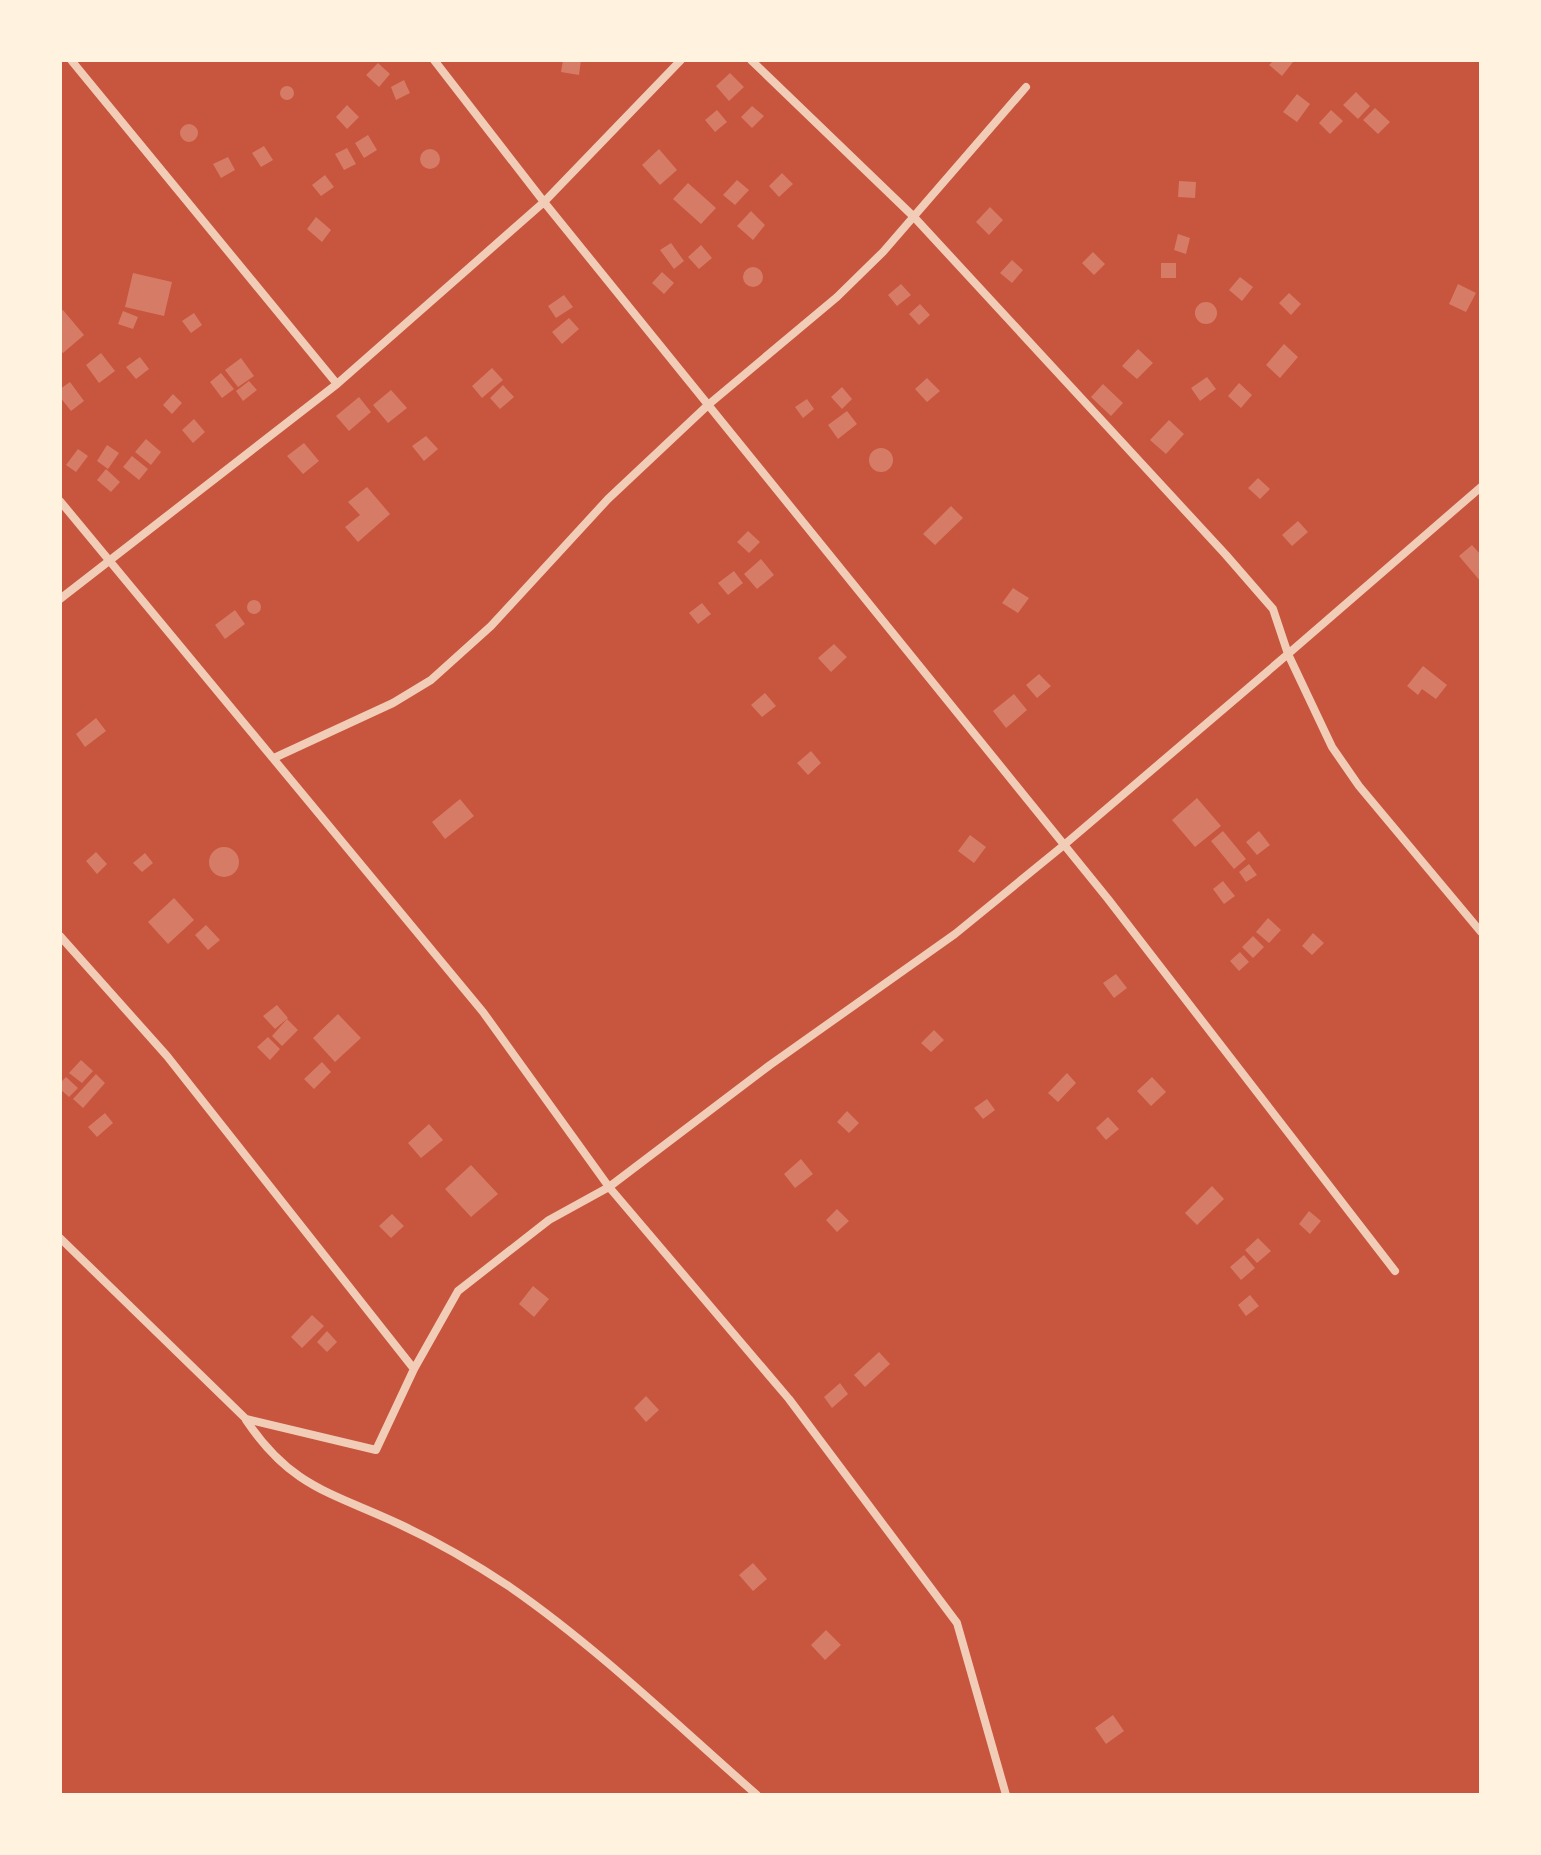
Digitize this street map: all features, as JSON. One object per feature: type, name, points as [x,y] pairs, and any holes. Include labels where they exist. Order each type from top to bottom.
[{"type":"street","points":[[71,60],[337,384]]},
{"type":"street","points":[[434,60],[544,202],[1064,845],[1395,1271]]},
{"type":"street","points":[[60,599],[337,384],[544,202],[681,60]]},
{"type":"street","points":[[751,60],[914,217],[1273,609],[1288,654],[1332,747],[1359,786],[1481,932]]},
{"type":"street","points":[[274,758],[393,703],[431,680],[491,626],[608,499],[708,405],[837,297],[883,252],[1026,87]]},
{"type":"street","points":[[246,1419],[376,1450],[414,1369],[458,1291],[549,1220],[609,1187],[770,1065],[955,934],[1064,845],[1481,487]]},
{"type":"street","points":[[60,501],[483,1012],[609,1187],[789,1399],[957,1623],[1006,1795]]},
{"type":"street","points":[[60,936],[167,1056],[414,1369]]},
{"type":"street","points":[[60,1238],[246,1419],[261,1441],[300,1478],[338,1499],[437,1543],[476,1565],[547,1614],[757,1795]]},
{"type":"building","points":[[563,60],[581,60],[579,75],[561,72]]},
{"type":"building","points":[[1274,60],[1293,62],[1282,76],[1269,65]]},
{"type":"building","points":[[378,63],[390,74],[379,87],[366,75]]},
{"type":"building","points":[[730,73],[744,87],[729,101],[716,86]]},
{"type":"building","points":[[404,80],[410,93],[396,100],[391,87]]},
{"type":"building","points":[[287,86],[294,93],[287,100],[280,93]]},
{"type":"building","points":[[1356,92],[1370,106],[1358,119],[1343,105]]},
{"type":"building","points":[[1297,94],[1310,104],[1297,122],[1283,112]]},
{"type":"building","points":[[347,105],[359,117],[347,129],[336,117]]},
{"type":"building","points":[[752,106],[764,116],[752,128],[741,117]]},
{"type":"building","points":[[1375,108],[1390,122],[1378,134],[1363,120]]},
{"type":"building","points":[[717,110],[727,122],[715,132],[705,120]]},
{"type":"building","points":[[1331,110],[1343,121],[1330,134],[1319,123]]},
{"type":"building","points":[[189,124],[198,133],[189,142],[180,133]]},
{"type":"building","points":[[368,135],[377,150],[364,158],[355,143]]},
{"type":"building","points":[[264,146],[273,160],[261,167],[252,153]]},
{"type":"building","points":[[347,148],[356,164],[344,170],[335,154]]},
{"type":"building","points":[[426,149],[434,149],[440,159],[434,169],[426,169],[420,163],[420,155]]},
{"type":"building","points":[[659,149],[677,170],[660,185],[642,165]]},
{"type":"building","points":[[228,157],[235,170],[221,178],[213,164]]},
{"type":"building","points":[[782,173],[793,184],[779,197],[769,186]]},
{"type":"building","points":[[325,175],[334,187],[321,196],[312,185]]},
{"type":"building","points":[[737,180],[749,190],[735,205],[723,195]]},
{"type":"building","points":[[1179,181],[1196,182],[1195,198],[1178,197]]},
{"type":"building","points":[[688,183],[716,208],[701,224],[673,199]]},
{"type":"building","points":[[990,207],[1003,220],[989,235],[976,222]]},
{"type":"building","points":[[751,211],[765,225],[753,240],[737,226]]},
{"type":"building","points":[[316,217],[331,230],[322,242],[307,229]]},
{"type":"building","points":[[1178,234],[1190,238],[1186,254],[1174,250]]},
{"type":"building","points":[[671,243],[684,261],[674,269],[660,250]]},
{"type":"building","points":[[701,245],[712,258],[699,269],[688,257]]},
{"type":"building","points":[[1093,252],[1105,264],[1094,275],[1082,263]]},
{"type":"building","points":[[1012,260],[1023,270],[1012,283],[1000,273]]},
{"type":"building","points":[[1161,263],[1176,263],[1176,278],[1161,278]]},
{"type":"building","points":[[753,267],[760,270],[763,277],[760,284],[753,287],[746,284],[743,277],[746,270]]},
{"type":"building","points":[[662,272],[674,283],[664,294],[652,283]]},
{"type":"building","points":[[133,273],[172,282],[164,316],[125,307]]},
{"type":"building","points":[[1240,277],[1253,287],[1242,301],[1229,290]]},
{"type":"building","points":[[901,284],[911,295],[897,306],[888,295]]},
{"type":"building","points":[[1458,284],[1476,293],[1466,312],[1449,304]]},
{"type":"building","points":[[1289,293],[1301,304],[1291,315],[1279,303]]},
{"type":"building","points":[[564,295],[573,307],[556,318],[548,306]]},
{"type":"building","points":[[1206,302],[1214,305],[1217,313],[1214,321],[1206,324],[1198,321],[1195,313],[1198,305]]},
{"type":"building","points":[[920,304],[930,315],[919,325],[909,314]]},
{"type":"building","points":[[63,310],[84,335],[63,353],[60,350],[60,312]]},
{"type":"building","points":[[123,311],[138,317],[133,329],[118,324]]},
{"type":"building","points":[[194,313],[202,325],[191,333],[182,321]]},
{"type":"building","points":[[569,318],[579,329],[562,344],[552,332]]},
{"type":"building","points":[[1284,344],[1298,357],[1280,378],[1266,365]]},
{"type":"building","points":[[1138,349],[1153,363],[1137,379],[1122,366]]},
{"type":"building","points":[[101,353],[115,371],[99,383],[86,365]]},
{"type":"building","points":[[140,357],[149,369],[136,379],[126,367]]},
{"type":"building","points":[[241,358],[254,376],[238,387],[225,370]]},
{"type":"building","points":[[492,368],[503,380],[482,398],[472,386]]},
{"type":"building","points":[[221,373],[234,389],[222,398],[210,382]]},
{"type":"building","points":[[1207,377],[1216,389],[1200,401],[1191,388]]},
{"type":"building","points":[[927,378],[940,391],[927,402],[915,389]]},
{"type":"building","points":[[249,381],[257,390],[243,401],[236,391]]},
{"type":"building","points":[[70,382],[84,401],[71,411],[60,397],[60,389]]},
{"type":"building","points":[[1239,383],[1252,395],[1241,408],[1228,396]]},
{"type":"building","points":[[1103,384],[1123,403],[1111,416],[1091,397]]},
{"type":"building","points":[[503,385],[514,397],[500,409],[490,398]]},
{"type":"building","points":[[842,387],[852,399],[842,409],[831,397]]},
{"type":"building","points":[[391,390],[407,408],[388,423],[373,405]]},
{"type":"building","points":[[173,394],[182,403],[172,414],[163,405]]},
{"type":"building","points":[[359,397],[371,412],[349,431],[336,416]]},
{"type":"building","points":[[807,399],[814,409],[803,418],[795,407]]},
{"type":"building","points":[[847,411],[857,424],[838,439],[828,425]]},
{"type":"building","points":[[194,419],[205,432],[193,443],[182,430]]},
{"type":"building","points":[[1169,420],[1184,434],[1166,454],[1150,440]]},
{"type":"building","points":[[426,436],[438,449],[424,461],[412,446]]},
{"type":"building","points":[[146,439],[161,452],[151,465],[135,452]]},
{"type":"building","points":[[304,443],[319,461],[303,474],[287,456]]},
{"type":"building","points":[[107,445],[119,453],[108,469],[97,461]]},
{"type":"building","points":[[881,448],[892,455],[893,460],[886,471],[881,472],[870,465],[869,460],[876,449]]},
{"type":"building","points":[[78,449],[88,456],[76,472],[66,465]]},
{"type":"building","points":[[132,456],[148,469],[139,480],[123,467]]},
{"type":"building","points":[[106,469],[120,482],[111,492],[97,480]]},
{"type":"building","points":[[1258,478],[1270,489],[1260,499],[1248,488]]},
{"type":"building","points":[[367,487],[390,514],[358,542],[345,527],[360,515],[348,502]]},
{"type":"building","points":[[951,506],[963,518],[935,545],[923,534]]},
{"type":"building","points":[[1298,521],[1308,532],[1292,546],[1282,535]]},
{"type":"building","points":[[748,531],[760,542],[749,553],[737,542]]},
{"type":"building","points":[[1472,545],[1481,555],[1481,582],[1459,556]]},
{"type":"building","points":[[761,559],[774,575],[757,589],[744,574]]},
{"type":"building","points":[[734,571],[743,583],[728,595],[718,583]]},
{"type":"building","points":[[1013,588],[1029,598],[1018,613],[1002,603]]},
{"type":"building","points":[[254,600],[261,607],[254,614],[247,607]]},
{"type":"building","points":[[702,603],[711,614],[698,624],[689,613]]},
{"type":"building","points":[[235,610],[245,624],[225,639],[215,625]]},
{"type":"building","points":[[834,644],[847,657],[831,672],[818,658]]},
{"type":"building","points":[[1423,666],[1447,685],[1436,699],[1422,689],[1418,695],[1407,686]]},
{"type":"building","points":[[1039,674],[1051,686],[1037,698],[1026,685]]},
{"type":"building","points":[[765,693],[776,706],[762,717],[751,705]]},
{"type":"building","points":[[1014,694],[1027,710],[1006,728],[993,711]]},
{"type":"building","points":[[96,718],[106,731],[85,747],[76,734]]},
{"type":"building","points":[[811,751],[821,763],[808,775],[797,763]]},
{"type":"building","points":[[1197,798],[1221,826],[1195,847],[1172,820]]},
{"type":"building","points":[[460,799],[474,816],[445,839],[432,822]]},
{"type":"building","points":[[1223,831],[1246,859],[1234,869],[1211,841]]},
{"type":"building","points":[[1259,831],[1270,845],[1257,855],[1246,842]]},
{"type":"building","points":[[970,835],[986,847],[974,863],[958,851]]},
{"type":"building","points":[[224,847],[235,851],[239,862],[235,873],[224,877],[213,873],[209,862],[213,851]]},
{"type":"building","points":[[96,852],[107,864],[97,874],[86,861]]},
{"type":"building","points":[[145,853],[153,863],[142,872],[133,863]]},
{"type":"building","points":[[1249,864],[1257,875],[1246,882],[1239,872]]},
{"type":"building","points":[[1223,881],[1235,896],[1224,904],[1213,889]]},
{"type":"building","points":[[174,898],[194,920],[168,944],[148,922]]},
{"type":"building","points":[[1268,918],[1281,930],[1269,943],[1256,932]]},
{"type":"building","points":[[206,925],[220,940],[208,950],[195,935]]},
{"type":"building","points":[[1313,933],[1324,943],[1312,955],[1302,946]]},
{"type":"building","points":[[1253,936],[1264,947],[1253,958],[1242,947]]},
{"type":"building","points":[[1240,952],[1249,962],[1239,971],[1230,961]]},
{"type":"building","points":[[1116,974],[1127,988],[1114,998],[1103,983]]},
{"type":"building","points":[[277,1005],[288,1018],[275,1029],[263,1016]]},
{"type":"building","points":[[338,1014],[361,1038],[335,1062],[313,1038]]},
{"type":"building","points":[[287,1019],[298,1030],[282,1046],[272,1036]]},
{"type":"building","points":[[934,1030],[944,1040],[931,1052],[921,1043]]},
{"type":"building","points":[[268,1037],[280,1049],[270,1060],[257,1047]]},
{"type":"building","points":[[81,1060],[93,1071],[82,1083],[69,1073]]},
{"type":"building","points":[[322,1062],[331,1072],[314,1089],[304,1079]]},
{"type":"building","points":[[1067,1073],[1076,1083],[1058,1102],[1048,1093]]},
{"type":"building","points":[[96,1074],[105,1083],[83,1108],[73,1099]]},
{"type":"building","points":[[66,1077],[78,1088],[69,1097],[60,1089],[60,1083]]},
{"type":"building","points":[[1152,1077],[1166,1092],[1151,1106],[1137,1091]]},
{"type":"building","points":[[987,1099],[995,1110],[983,1119],[974,1108]]},
{"type":"building","points":[[847,1111],[859,1123],[849,1133],[837,1122]]},
{"type":"building","points":[[105,1113],[113,1123],[97,1137],[88,1127]]},
{"type":"building","points":[[1108,1117],[1119,1129],[1106,1140],[1096,1128]]},
{"type":"building","points":[[429,1124],[443,1140],[421,1158],[408,1143]]},
{"type":"building","points":[[801,1159],[813,1174],[795,1188],[784,1174]]},
{"type":"building","points":[[471,1165],[498,1194],[471,1217],[445,1189]]},
{"type":"building","points":[[1212,1186],[1224,1199],[1197,1225],[1185,1213]]},
{"type":"building","points":[[837,1209],[849,1221],[837,1232],[826,1220]]},
{"type":"building","points":[[1309,1211],[1321,1221],[1310,1234],[1299,1224]]},
{"type":"building","points":[[392,1214],[404,1226],[391,1238],[379,1226]]},
{"type":"building","points":[[1258,1238],[1271,1251],[1257,1263],[1245,1250]]},
{"type":"building","points":[[1244,1255],[1255,1268],[1241,1280],[1230,1267]]},
{"type":"building","points":[[533,1286],[549,1299],[534,1317],[519,1304]]},
{"type":"building","points":[[1250,1295],[1259,1306],[1246,1316],[1238,1305]]},
{"type":"building","points":[[312,1315],[324,1326],[302,1348],[291,1337]]},
{"type":"building","points":[[327,1331],[337,1342],[327,1352],[317,1342]]},
{"type":"building","points":[[879,1352],[890,1364],[865,1387],[854,1375]]},
{"type":"building","points":[[840,1383],[848,1394],[832,1408],[824,1397]]},
{"type":"building","points":[[646,1396],[659,1410],[646,1422],[634,1408]]},
{"type":"building","points":[[753,1563],[767,1579],[753,1591],[739,1575]]},
{"type":"building","points":[[826,1630],[841,1645],[825,1660],[811,1645]]},
{"type":"building","points":[[1113,1715],[1124,1731],[1106,1744],[1095,1728]]}]
